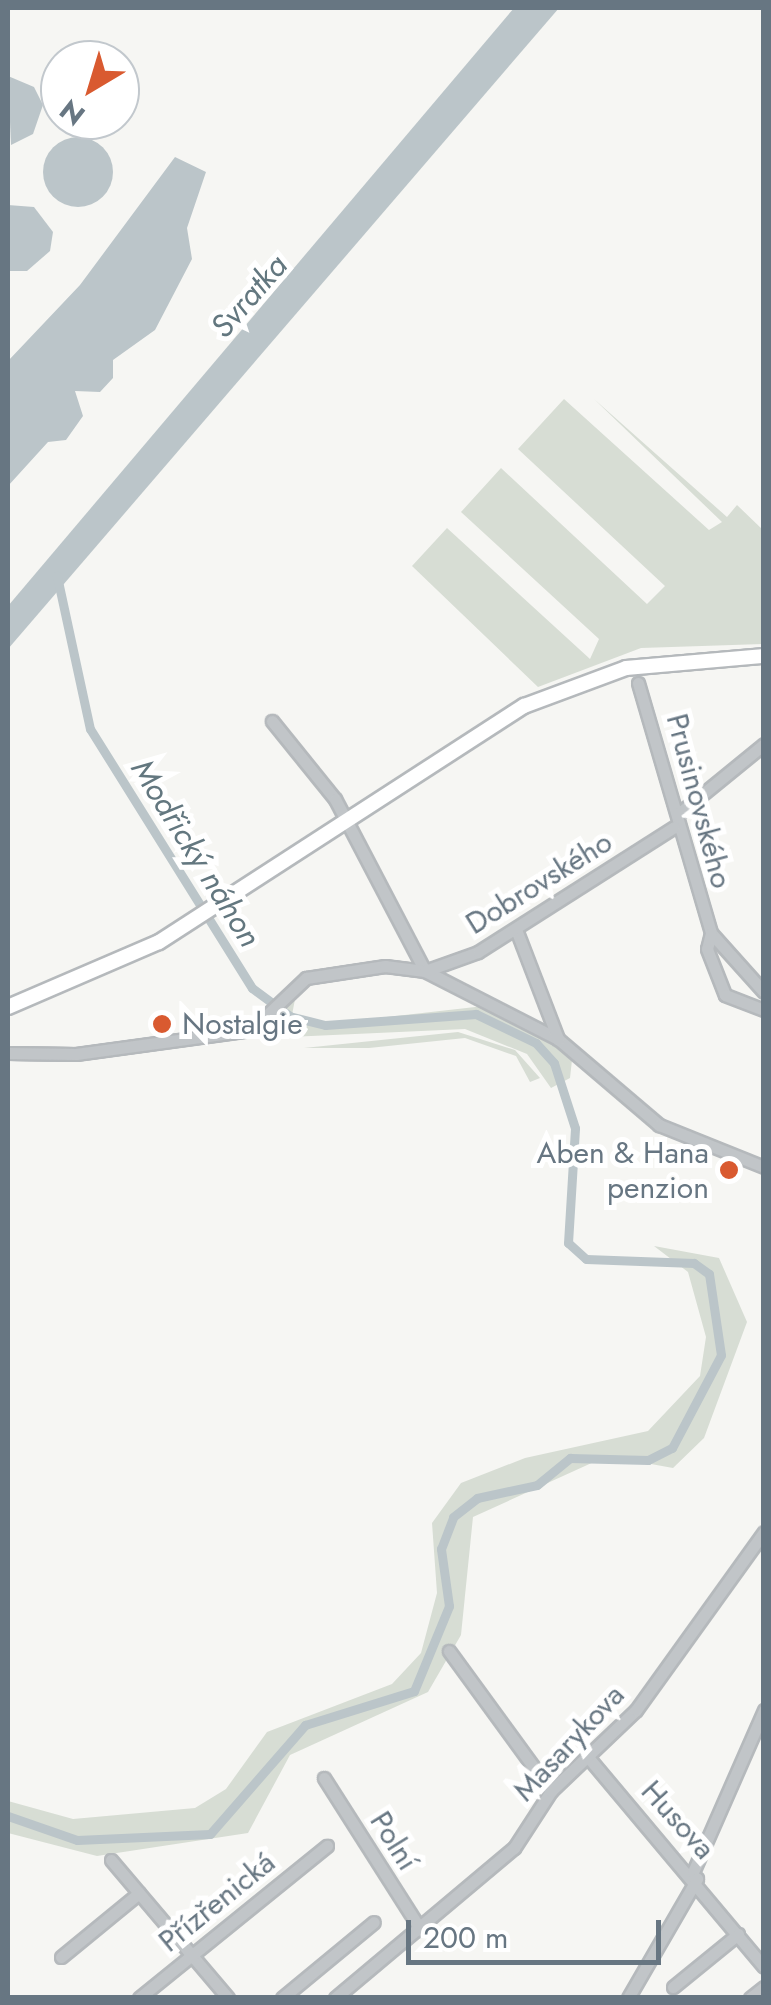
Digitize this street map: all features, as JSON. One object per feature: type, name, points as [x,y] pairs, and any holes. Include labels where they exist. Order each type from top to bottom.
[{"type":"main road","points":[[8,1006],[96,974],[184,926],[568,686],[679,658],[764,656]]},
{"type":"street","name":"Prusinovského","points":[[638,683],[675,821],[711,933],[764,992]]},
{"type":"street","points":[[272,722],[348,820],[425,971]]},
{"type":"street","name":"Dobrovského","points":[[425,971],[517,932],[675,821],[764,744]]},
{"type":"street","points":[[517,932],[558,1039]]},
{"type":"street","name":"Prusinovského","points":[[711,933],[707,948],[725,995],[764,1010]]},
{"type":"street","points":[[8,1053],[166,1043],[251,1030],[273,1016],[287,994],[342,970],[425,971],[558,1039],[640,1114],[764,1167]]},
{"type":"street","name":"Masarykova","points":[[335,1998],[421,1930],[514,1848],[551,1790],[636,1710],[764,1532]]},
{"type":"street","points":[[449,1651],[551,1790]]},
{"type":"street","points":[[628,1998],[695,1876],[764,1710]]},
{"type":"street","name":"Husova","points":[[587,1756],[695,1876],[764,1968]]},
{"type":"street","name":"Polní","points":[[324,1778],[421,1930]]},
{"type":"street","name":"Přízřenická","points":[[138,1998],[328,1846]]},
{"type":"street","points":[[111,1860],[228,1998]]},
{"type":"street","points":[[61,1957],[139,1893]]},
{"type":"street","points":[[282,1998],[374,1922]]},
{"type":"street","points":[[672,1987],[738,1934]]},
{"type":"street","points":[[750,1950],[764,1940]]},
{"type":"street","points":[[750,1998],[764,1987]]},
{"type":"shaded area","points":[[514,8],[559,8],[8,649],[8,606]]},
{"type":"shaded area","points":[[8,76],[34,87],[40,99],[33,134],[11,145]]},
{"type":"shaded area","points":[[65,140],[91,140],[110,159],[110,185],[91,204],[65,204],[46,185],[46,159]]},
{"type":"shaded area","points":[[175,157],[206,172],[187,228],[192,259],[155,330],[113,360],[113,378],[100,392],[75,391],[83,416],[66,440],[48,442],[8,486],[8,361],[80,285]]},
{"type":"shaded area","points":[[8,205],[34,207],[53,232],[50,251],[27,271],[8,271]]},
{"type":"shaded area","points":[[564,399],[709,530],[722,522],[594,399],[727,517],[737,505],[763,530],[763,644],[641,648],[538,687],[412,566],[447,528],[590,659],[599,639],[461,512],[501,468],[647,604],[665,586],[518,449]]},
{"type":"shaded area","points":[[296,994],[292,1015],[325,1024],[484,1006],[554,1043],[572,1060],[570,1078],[551,1088],[527,1054],[465,1029],[289,1037],[274,1021]]},
{"type":"shaded area","points":[[458,1032],[515,1050],[540,1078],[530,1082],[516,1056],[465,1038],[369,1048],[304,1048]]},
{"type":"shaded area","points":[[654,1246],[719,1258],[747,1322],[704,1438],[673,1468],[607,1456],[473,1517],[461,1635],[428,1692],[290,1755],[248,1833],[97,1856],[8,1833],[8,1801],[73,1819],[195,1808],[226,1789],[267,1732],[392,1684],[421,1653],[437,1593],[432,1523],[461,1483],[525,1458],[648,1431],[700,1376],[706,1337],[688,1272]]},
{"type":"waterway","name":"Modřický náhon","points":[[8,1816],[77,1840],[210,1834],[305,1725],[414,1691],[449,1606],[441,1549],[453,1517],[477,1498],[537,1485],[570,1458],[648,1460],[672,1448],[721,1355],[709,1274],[694,1263],[586,1259],[568,1243],[575,1128],[554,1063],[536,1043],[476,1014],[325,1025],[290,1016],[252,988],[90,729],[57,576]]},
{"type":"place","name":"Nostalgie","points":[[162,1024]]},
{"type":"place","name":"Aben & Hana penzion","points":[[729,1170]]},
{"type":"water label","name":"Svratka","points":[[249,296]]}]
